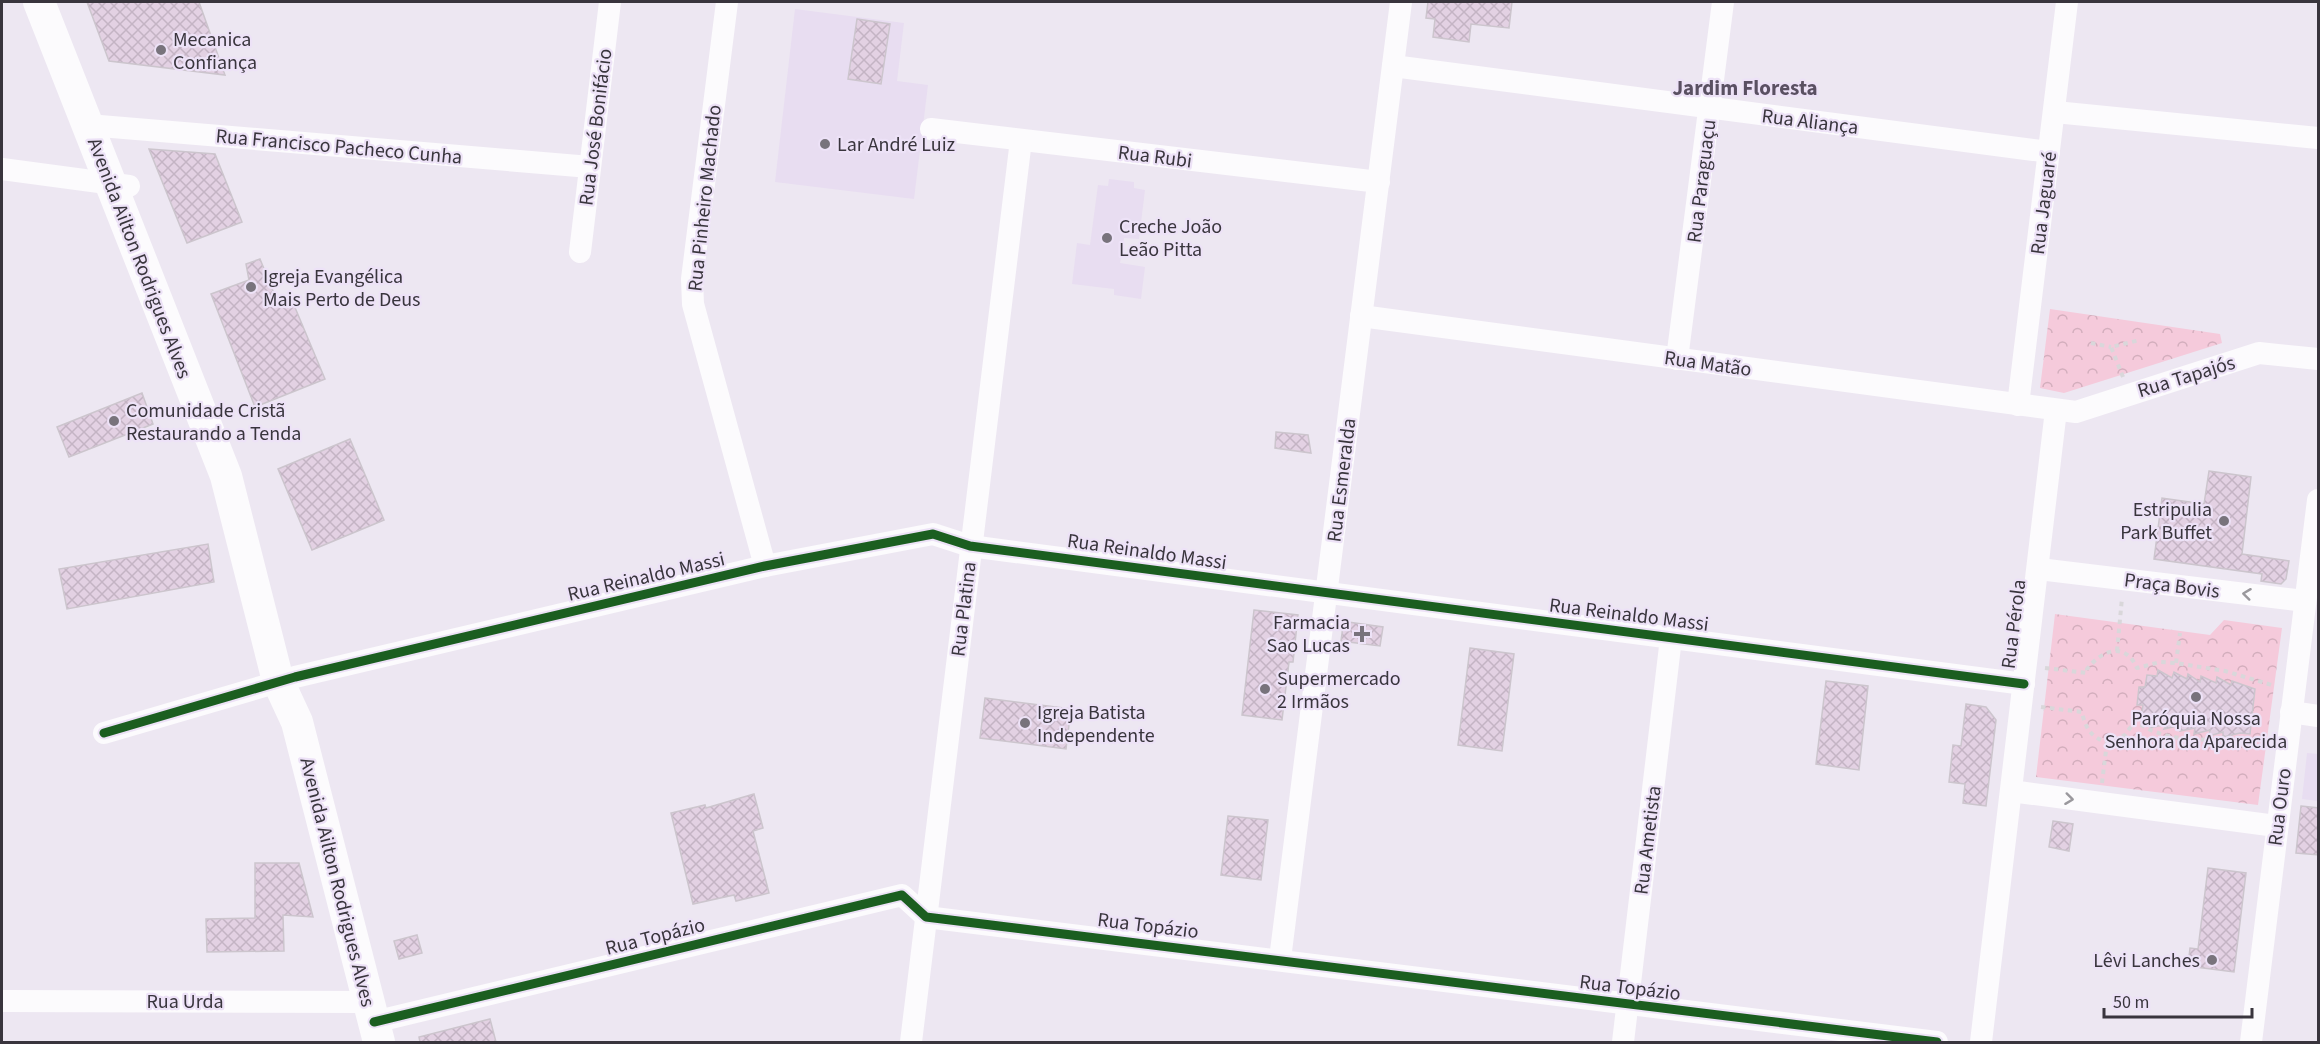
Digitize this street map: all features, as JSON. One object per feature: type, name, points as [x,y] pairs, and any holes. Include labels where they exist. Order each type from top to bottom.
[{"type":"main road","name":"Avenida Ailton Rodrigues Alves","points":[[39,2],[97,126]]},
{"type":"main road","name":"Avenida Ailton Rodrigues Alves","points":[[57,2],[97,126],[190,363],[244,473],[297,722],[374,1022]]},
{"type":"street","name":"Rua José Bonifácio","points":[[580,252],[610,2]]},
{"type":"street","name":"Rua Pinheiro Machado","points":[[727,2],[692,279],[693,304],[765,566]]},
{"type":"street","name":"Rua Esmeralda","points":[[1280,959],[1401,2]]},
{"type":"street","name":"Rua Paraguaçu","points":[[1677,359],[1723,2]]},
{"type":"street","name":"Rua Jaguaré","points":[[2018,405],[2067,2]]},
{"type":"street","name":"Rua Aliança","points":[[1393,66],[2049,152]]},
{"type":"street","points":[[2055,112],[2319,138]]},
{"type":"street","name":"Rua Francisco Pacheco Cunha","points":[[97,126],[590,167]]},
{"type":"street","name":"Rua Rubi","points":[[932,129],[1379,182]]},
{"type":"street","name":"Rua Platina","points":[[911,1042],[1021,140]]},
{"type":"street","points":[[2,168],[120,185]]},
{"type":"street","name":"Rua Matão","points":[[1361,316],[2056,410]]},
{"type":"street","name":"Rua Tapajós","points":[[2056,410],[2076,412],[2259,354],[2319,359]]},
{"type":"street","name":"Rua Pérola","points":[[1981,1042],[2056,410]]},
{"type":"street","name":"Rua Ouro","points":[[2251,1042],[2276,826],[2319,500]]},
{"type":"street","name":"Rua Reinaldo Massi","points":[[104,733],[287,679],[765,566],[933,534],[970,546],[2023,684]]},
{"type":"street","name":"Praça Bovis","points":[[2038,569],[2305,601]]},
{"type":"street","name":"Rua Ametista","points":[[1623,1042],[1671,638]]},
{"type":"street","points":[[2291,712],[2319,716]]},
{"type":"street","points":[[2011,791],[2276,826]]},
{"type":"street","name":"Rua Topázio","points":[[374,1022],[929,889]]},
{"type":"street","points":[[902,895],[926,917]]},
{"type":"street","name":"Rua Topázio","points":[[926,917],[1280,959],[1628,1006],[1936,1042]]},
{"type":"street","name":"Rua Urda","points":[[2,1000],[374,1022]]},
{"type":"path","points":[[2091,343],[2110,347],[2140,340]]},
{"type":"path","points":[[2110,347],[2130,394]]},
{"type":"path","points":[[2117,651],[2123,579]]},
{"type":"path","points":[[2176,663],[2180,633]]},
{"type":"path","points":[[2023,684],[2087,673],[2087,669],[2104,652],[2117,651],[2133,659],[2137,668],[2160,662],[2176,663],[2225,671],[2266,685],[2294,689]]},
{"type":"path","points":[[2023,684],[2082,712],[2084,725],[2091,734],[2107,742],[2125,735],[2135,721],[2158,735],[2214,741],[2248,738],[2287,741]]},
{"type":"path","points":[[2099,802],[2107,742]]},
{"type":"shaded area","points":[[795,9],[904,23],[897,81],[928,85],[914,199],[775,182]]},
{"type":"shaded area","name":"Creche João Leão Pitta","points":[[1109,179],[1134,182],[1134,188],[1145,190],[1139,239],[1124,238],[1120,263],[1145,267],[1141,299],[1114,295],[1114,289],[1072,284],[1077,243],[1090,245],[1098,185],[1108,186]]},
{"type":"shaded area","points":[[2307,753],[2318,754],[2318,801],[2302,799]]},
{"type":"green space","points":[[2050,309],[2220,334],[2222,343],[2064,393],[2040,388]]},
{"type":"green space","points":[[2055,614],[2210,635],[2224,620],[2282,628],[2258,805],[2036,777]]},
{"type":"building","points":[[87,2],[199,2],[225,75],[109,61]]},
{"type":"building","points":[[1428,2],[1512,2],[1509,28],[1471,24],[1469,42],[1433,37],[1435,19],[1426,18]]},
{"type":"building","points":[[857,19],[890,24],[881,84],[848,79]]},
{"type":"building","points":[[149,149],[215,154],[242,222],[187,243]]},
{"type":"building","points":[[260,259],[278,303],[291,298],[325,379],[255,407],[211,294],[249,280],[246,264]]},
{"type":"building","name":"Comunidade Cristã Restaurando a Tenda","points":[[142,393],[153,424],[69,457],[57,427]]},
{"type":"building","points":[[1276,432],[1308,435],[1311,453],[1275,448]]},
{"type":"building","points":[[350,439],[384,520],[312,550],[278,469]]},
{"type":"building","points":[[2209,471],[2251,477],[2242,554],[2289,561],[2286,579],[2281,584],[2261,581],[2262,574],[2154,559],[2162,498],[2204,504]]},
{"type":"building","points":[[208,544],[214,582],[67,609],[59,569]]},
{"type":"building","name":"Supermercado 2 Irmãos","points":[[1254,610],[1298,615],[1293,662],[1289,662],[1282,720],[1242,715]]},
{"type":"building","name":"Farmacia Sao Lucas","points":[[1348,622],[1383,627],[1380,646],[1341,641],[1343,626]]},
{"type":"building","points":[[1470,648],[1514,654],[1502,751],[1458,745]]},
{"type":"building","name":"Paróquia Nossa Senhora da Aparecida","points":[[2158,670],[2172,678],[2174,672],[2187,679],[2188,674],[2200,682],[2201,676],[2216,683],[2217,677],[2231,685],[2232,681],[2255,689],[2250,734],[2240,733],[2223,737],[2223,732],[2209,736],[2210,730],[2194,734],[2195,728],[2180,731],[2181,725],[2164,729],[2167,724],[2150,728],[2152,721],[2141,719],[2143,705],[2137,705],[2139,687],[2145,687],[2147,675],[2157,676]]},
{"type":"building","points":[[1826,681],[1868,686],[1859,770],[1816,764]]},
{"type":"building","name":"Igreja Batista Independente","points":[[985,698],[1071,709],[1066,749],[980,738]]},
{"type":"building","points":[[1966,704],[1986,707],[1996,720],[1986,806],[1963,803],[1965,784],[1949,782],[1953,745],[1961,746]]},
{"type":"building","points":[[754,794],[763,828],[753,831],[769,893],[736,901],[734,895],[693,904],[671,813],[705,805],[706,808]]},
{"type":"building","points":[[2301,806],[2319,808],[2319,855],[2296,853]]},
{"type":"building","points":[[1228,816],[1268,820],[1261,880],[1221,875]]},
{"type":"building","points":[[2053,821],[2073,824],[2069,851],[2049,847]]},
{"type":"building","points":[[255,863],[299,863],[313,917],[283,915],[284,951],[207,952],[206,919],[255,918]]},
{"type":"building","points":[[2208,868],[2246,873],[2234,972],[2188,966],[2190,948],[2198,949]]},
{"type":"building","points":[[417,935],[422,953],[399,959],[394,941]]},
{"type":"building","points":[[490,1019],[496,1042],[420,1042],[419,1037]]},
{"type":"cycle path","points":[[104,733],[295,677],[765,566],[933,534],[970,546],[2024,684]]},
{"type":"cycle path","points":[[374,1022],[902,895],[926,917],[1937,1042]]},
{"type":"place","name":"Mecanica Confiança","points":[[161,50]]},
{"type":"place","name":"Lar André Luiz","points":[[825,144]]},
{"type":"place","name":"Creche João Leão Pitta","points":[[1107,238]]},
{"type":"place","name":"Igreja Evangélica Mais Perto de Deus","points":[[251,287]]},
{"type":"place","name":"Comunidade Cristã Restaurando a Tenda","points":[[114,421]]},
{"type":"place","name":"Estripulia Park Buffet","points":[[2224,521]]},
{"type":"place","name":"Farmacia Sao Lucas","points":[[1362,634]]},
{"type":"place","name":"Supermercado 2 Irmãos","points":[[1265,689]]},
{"type":"place","name":"Paróquia Nossa Senhora da Aparecida","points":[[2196,697]]},
{"type":"place","name":"Igreja Batista Independente","points":[[1025,723]]},
{"type":"place","name":"Lêvi Lanches","points":[[2212,960]]},
{"type":"district","name":"Jardim Floresta","points":[[1745,88]]}]
